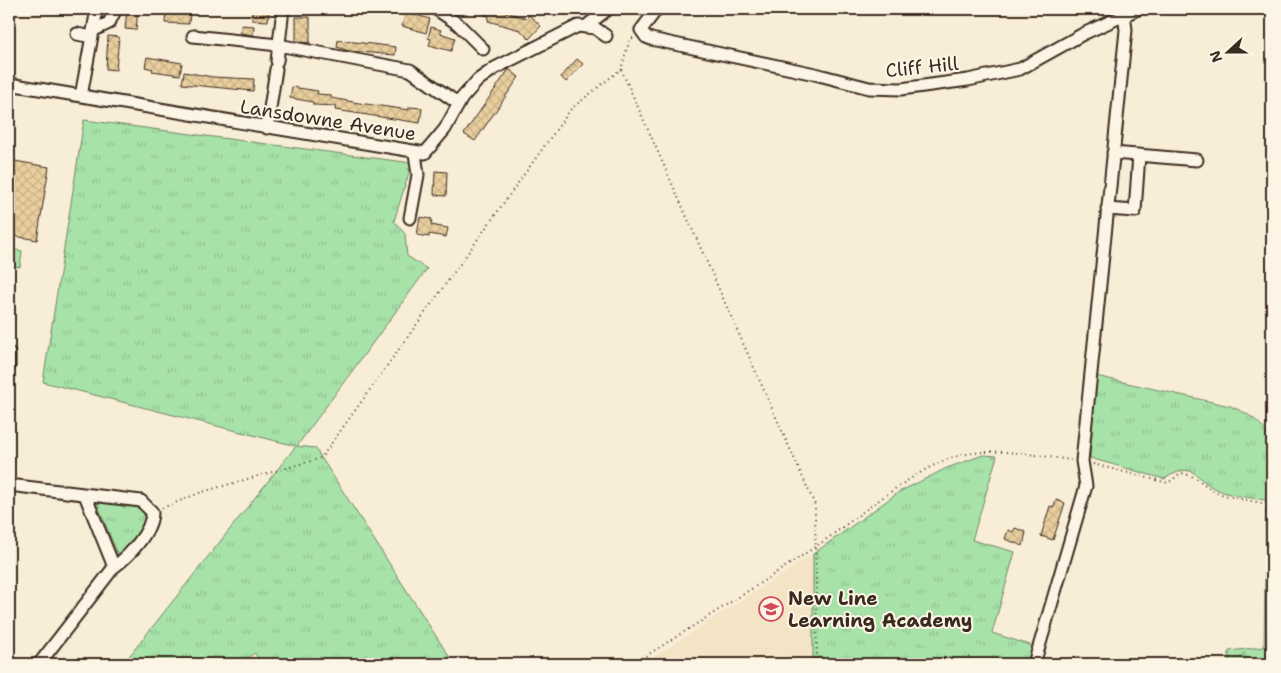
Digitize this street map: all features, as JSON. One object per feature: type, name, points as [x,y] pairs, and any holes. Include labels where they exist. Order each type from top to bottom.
[{"type":"street","points":[[81,96],[98,9]]},
{"type":"street","points":[[77,34],[93,34],[109,23],[116,9]]},
{"type":"street","points":[[266,128],[283,9]]},
{"type":"street","points":[[436,9],[458,24],[483,49]]},
{"type":"street","name":"Lansdowne Avenue","points":[[9,84],[425,154],[445,129],[459,104],[478,80],[495,68],[578,26],[585,26],[608,9]]},
{"type":"street","points":[[642,33],[642,26],[657,9]]},
{"type":"street","name":"Cliff Hill","points":[[642,33],[651,40],[815,74],[869,88],[901,89],[968,80],[1020,69],[1124,14],[1138,9]]},
{"type":"street","points":[[1034,664],[1086,486],[1082,461],[1126,30],[1124,14]]},
{"type":"street","points":[[585,26],[595,28],[606,36]]},
{"type":"street","points":[[193,36],[278,45],[410,70],[459,104]]},
{"type":"street","points":[[410,218],[418,175],[415,152]]},
{"type":"street","points":[[1113,153],[1197,160]]},
{"type":"street","points":[[1107,209],[1135,211],[1140,155]]},
{"type":"street","points":[[9,353],[9,366]]},
{"type":"street","points":[[9,485],[141,501],[152,512],[149,526],[123,561],[114,567],[39,664]]},
{"type":"street","points":[[85,495],[114,567]]},
{"type":"path","points":[[152,512],[202,492],[321,458],[571,109],[621,69],[630,39],[642,33]]},
{"type":"path","points":[[621,69],[815,505],[817,664]]},
{"type":"path","points":[[633,664],[817,546],[901,486],[932,467],[953,458],[978,452],[1004,452],[1082,461],[1168,482],[1181,473],[1194,475],[1205,486],[1217,492],[1272,505]]},
{"type":"shaded area","name":"New Line Learning Academy","points":[[813,554],[813,664],[643,664]]},
{"type":"green space","points":[[84,120],[412,163],[394,221],[405,234],[407,256],[427,269],[297,446],[315,448],[454,664],[261,664],[255,653],[238,664],[123,664],[296,446],[43,382]]},
{"type":"green space","points":[[9,249],[22,251],[20,267],[9,266]]},
{"type":"green space","points":[[1096,376],[1230,406],[1258,422],[1266,432],[1270,442],[1273,468],[1272,501],[1238,496],[1218,490],[1189,471],[1175,473],[1164,479],[1090,458]]},
{"type":"green space","points":[[983,455],[997,456],[972,540],[1015,552],[992,633],[1033,646],[1028,664],[813,664],[813,554],[899,492],[947,468]]},
{"type":"green space","points":[[99,501],[139,508],[144,512],[144,524],[121,554],[117,553],[97,503]]},
{"type":"green space","points":[[1266,509],[1272,510],[1272,664],[1229,664],[1229,651],[1264,647]]},
{"type":"building","points":[[127,9],[138,9],[136,30],[125,29]]},
{"type":"building","points":[[166,9],[190,11],[189,24],[165,23]]},
{"type":"building","points":[[252,9],[269,9],[268,21],[252,20]]},
{"type":"building","points":[[486,9],[506,9],[505,12],[526,18],[529,15],[541,26],[529,39],[520,30],[488,21],[489,16],[484,15]]},
{"type":"building","points":[[406,12],[430,19],[426,33],[402,26]]},
{"type":"building","points":[[296,17],[310,17],[310,43],[296,41]]},
{"type":"building","points":[[241,25],[254,26],[253,35],[240,33]]},
{"type":"building","points":[[431,27],[441,30],[440,33],[455,38],[451,51],[429,45],[431,39],[428,38]]},
{"type":"building","points":[[108,36],[119,37],[116,70],[106,69]]},
{"type":"building","points":[[338,40],[396,47],[395,55],[349,51],[337,47]]},
{"type":"building","points":[[147,57],[182,63],[180,75],[152,71],[153,69],[145,67]]},
{"type":"building","points":[[577,59],[583,64],[566,82],[561,77]]},
{"type":"building","points":[[509,69],[519,77],[475,141],[464,134]]},
{"type":"building","points":[[184,72],[213,77],[254,79],[253,91],[182,84]]},
{"type":"building","points":[[292,87],[318,91],[317,94],[331,95],[331,98],[359,103],[409,110],[409,107],[422,108],[420,123],[335,110],[336,106],[313,105],[313,102],[290,98]]},
{"type":"building","points":[[9,160],[49,167],[37,240],[9,235]]},
{"type":"building","points":[[435,171],[447,172],[446,196],[434,195]]},
{"type":"building","points":[[420,217],[432,219],[431,225],[448,228],[446,237],[429,234],[429,237],[417,235]]},
{"type":"building","points":[[1056,500],[1065,503],[1053,540],[1041,536],[1050,506],[1054,507]]},
{"type":"building","points":[[1015,528],[1026,532],[1023,546],[1005,539],[1008,530],[1013,532]]},
{"type":"place","name":"New Line Learning Academy","points":[[771,609]]}]
